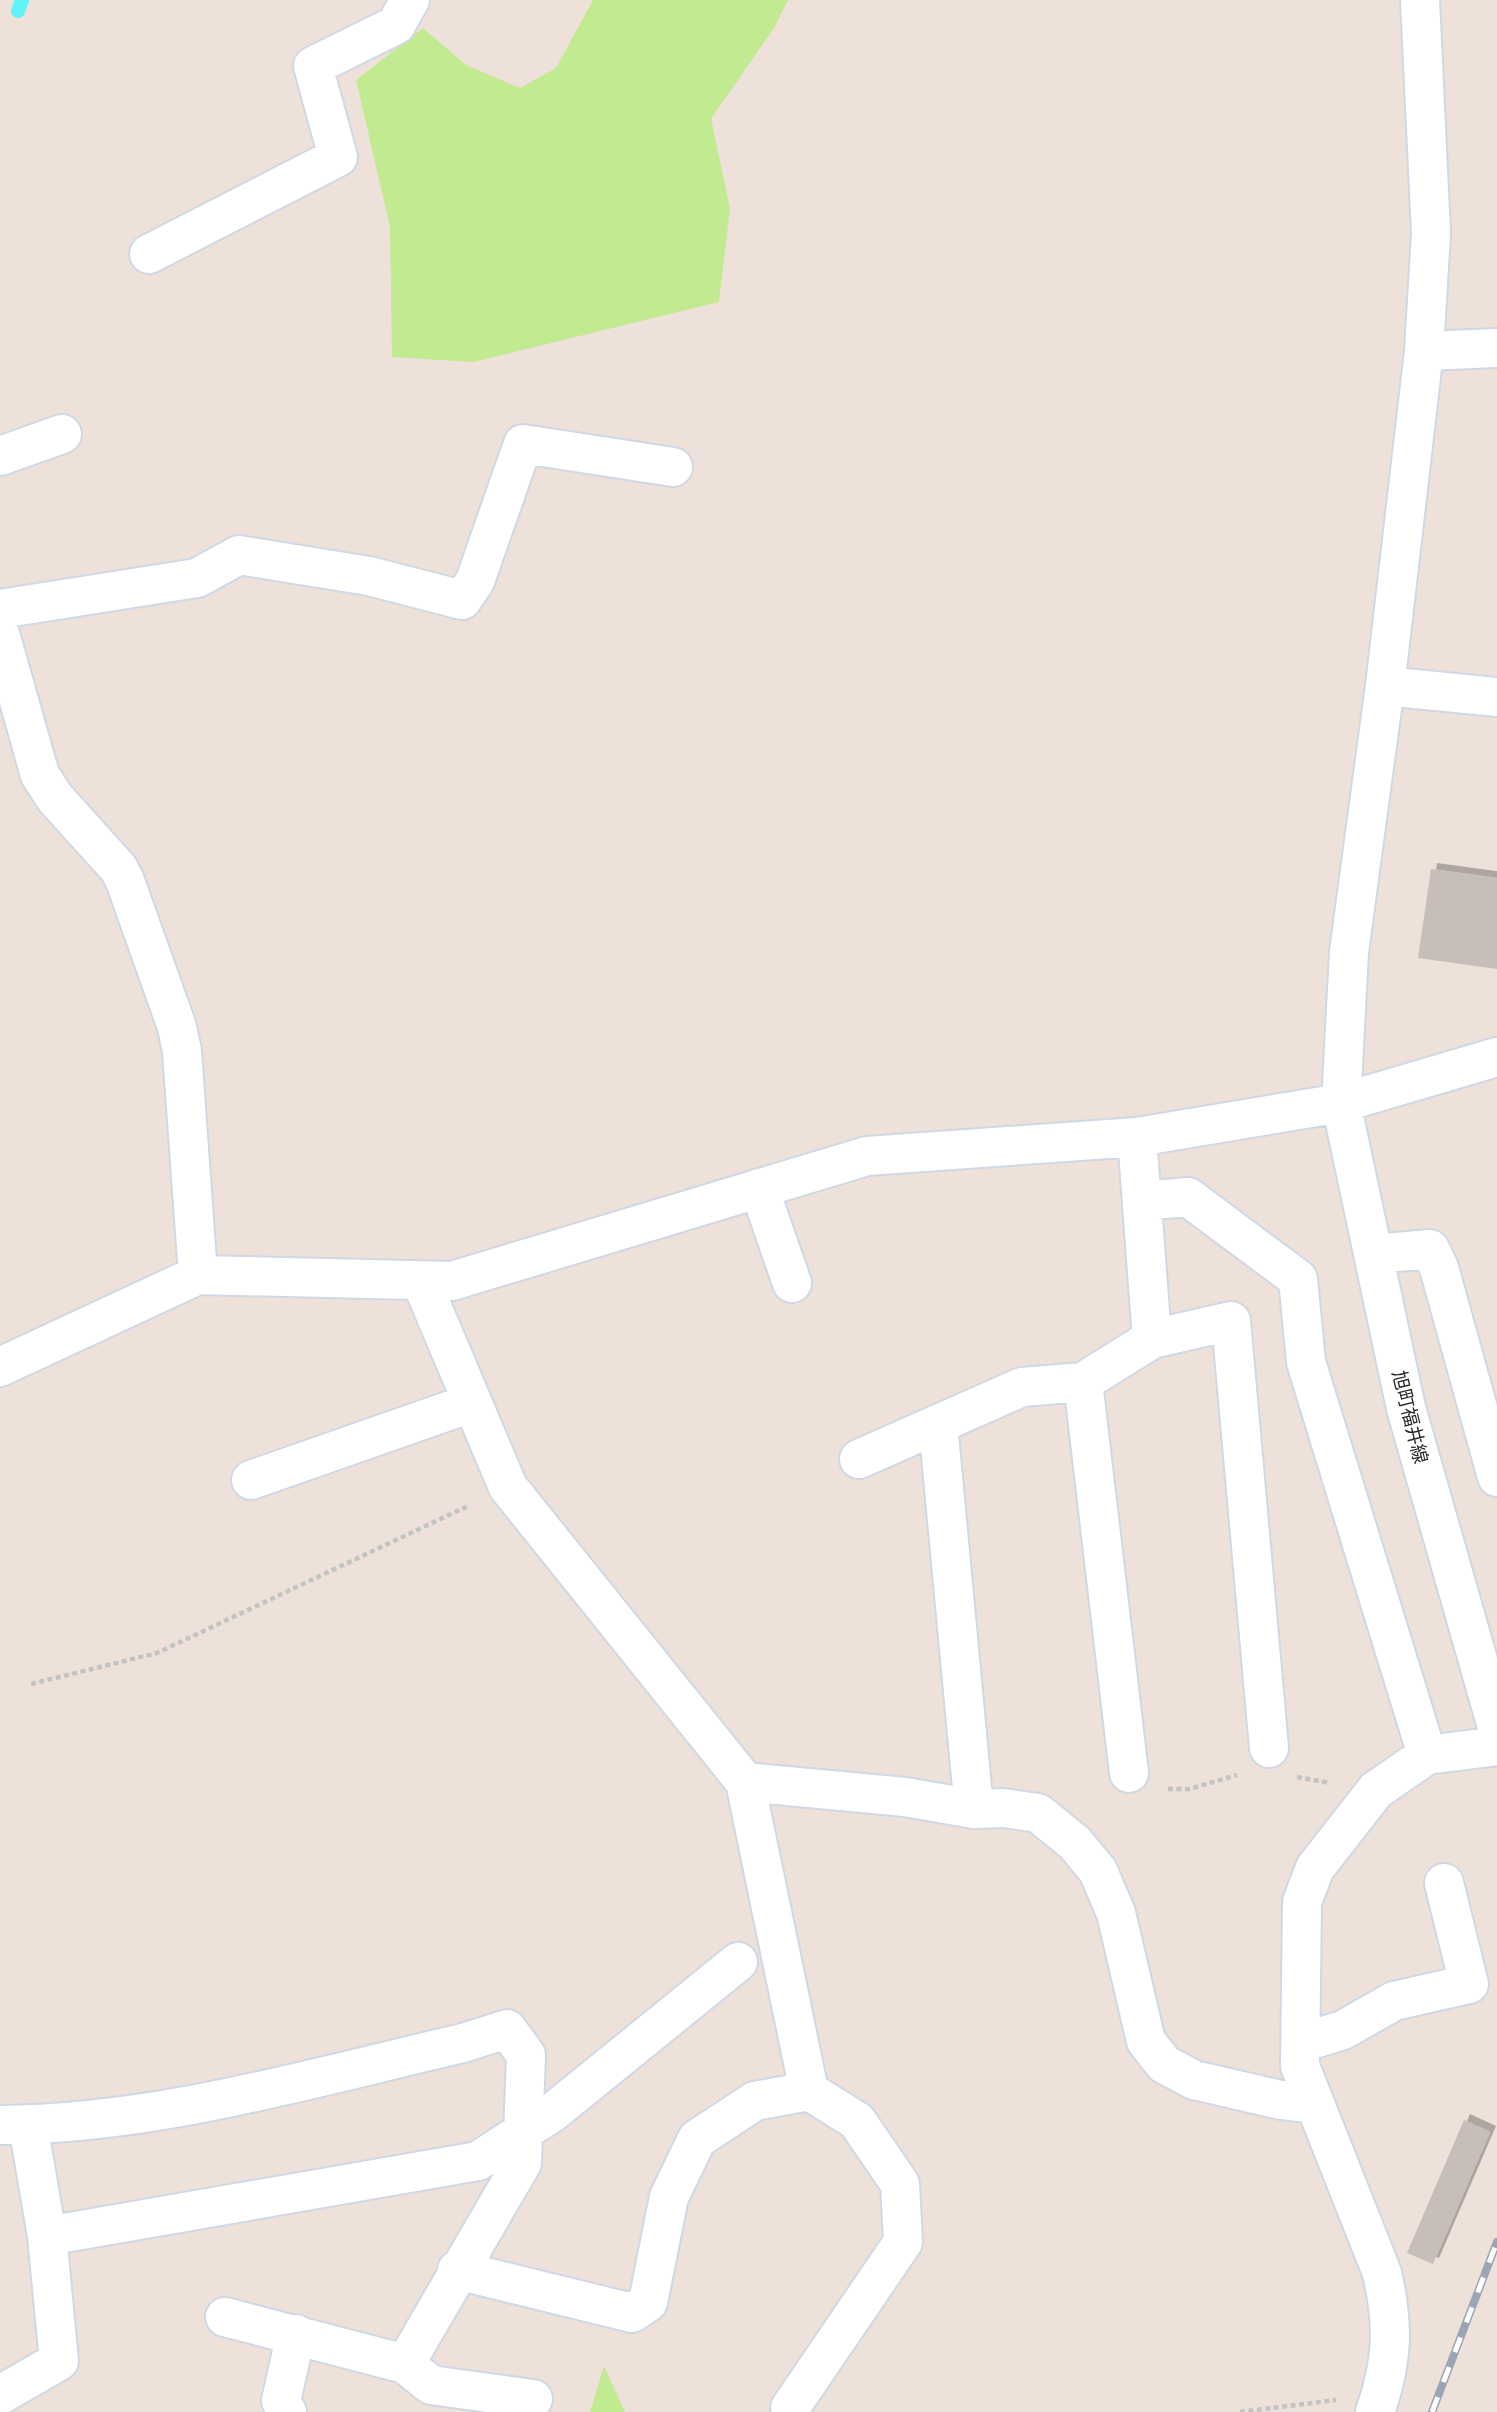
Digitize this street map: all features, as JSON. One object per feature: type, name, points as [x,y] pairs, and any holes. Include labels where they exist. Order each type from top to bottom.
[{"type":"street","points":[[149,254],[338,157],[313,66],[396,25],[410,0]]},
{"type":"street","name":"旭町福井線","points":[[1420,0],[1431,233],[1424,352],[1385,686],[1349,952],[1341,1103],[1406,1408],[1497,1727]]},
{"type":"street","points":[[1424,352],[1497,348]]},
{"type":"street","points":[[0,456],[62,434]]},
{"type":"street","points":[[0,609],[197,578],[239,555],[369,576],[462,600],[475,581],[523,444],[673,467]]},
{"type":"street","points":[[0,634],[40,775],[55,798],[118,869],[125,881],[177,1027],[182,1051],[198,1275]]},
{"type":"street","points":[[1385,686],[1497,697]]},
{"type":"street","points":[[0,1367],[198,1275],[452,1282],[866,1156],[1137,1137],[1341,1103],[1497,1057]]},
{"type":"street","points":[[1137,1137],[1152,1339]]},
{"type":"street","points":[[760,1188],[792,1283]]},
{"type":"street","points":[[1142,1201],[1188,1197],[1298,1279],[1306,1362],[1427,1755]]},
{"type":"street","points":[[1374,1254],[1430,1249],[1439,1268],[1497,1477]]},
{"type":"street","points":[[422,1283],[508,1487],[745,1782],[809,2091]]},
{"type":"street","points":[[859,1459],[1022,1387],[1083,1382],[1152,1339],[1231,1321],[1269,1748]]},
{"type":"street","points":[[1083,1382],[1129,1773]]},
{"type":"street","points":[[251,1480],[471,1403]]},
{"type":"street","points":[[938,1424],[974,1809]]},
{"type":"street","points":[[1379,2403],[1389,2363],[1392,2328],[1382,2273],[1300,2066],[1302,1902],[1315,1868],[1376,1790],[1427,1755],[1497,1746]]},
{"type":"street","points":[[745,1782],[905,1797],[974,1809],[1003,1808],[1038,1814],[1075,1843],[1097,1871],[1116,1913],[1146,2041],[1164,2064],[1194,2080],[1281,2100],[1313,2104]]},
{"type":"street","points":[[1301,2043],[1343,2030],[1394,2001],[1469,1984],[1444,1883]]},
{"type":"street","points":[[47,2236],[478,2161],[525,2132],[738,1962]]},
{"type":"street","points":[[0,2395],[60,2361],[47,2236],[14,2125],[178,2108],[463,2043],[507,2029],[526,2055],[522,2162],[457,2270],[405,2364]]},
{"type":"street","points":[[457,2270],[632,2312],[648,2302],[669,2197],[697,2139],[755,2101],[809,2091],[857,2121],[900,2184],[903,2242],[790,2408]]},
{"type":"street","points":[[225,2317],[405,2364],[431,2385],[533,2399]]},
{"type":"street","points":[[287,2412],[281,2402],[296,2334]]},
{"type":"path","points":[[31,1684],[157,1653],[508,1487]]},
{"type":"path","points":[[1165,1788],[1189,1790],[1240,1774]]},
{"type":"path","points":[[1294,1777],[1376,1790]]},
{"type":"path","points":[[1240,2412],[1379,2403]]},
{"type":"green space","points":[[593,0],[788,0],[774,28],[711,119],[730,208],[719,302],[473,362],[392,357],[390,227],[356,80],[423,28],[466,65],[520,88],[556,68]]},
{"type":"green space","points":[[604,2366],[625,2412],[590,2412]]},
{"type":"building","points":[[1431,869],[1497,878],[1497,969],[1418,958]]},
{"type":"building","points":[[1464,2120],[1490,2132],[1433,2264],[1407,2253]]},
{"type":"waterway","points":[[18,11],[22,0]]},
{"type":"railway","points":[[1432,2412],[1497,2242]]}]
